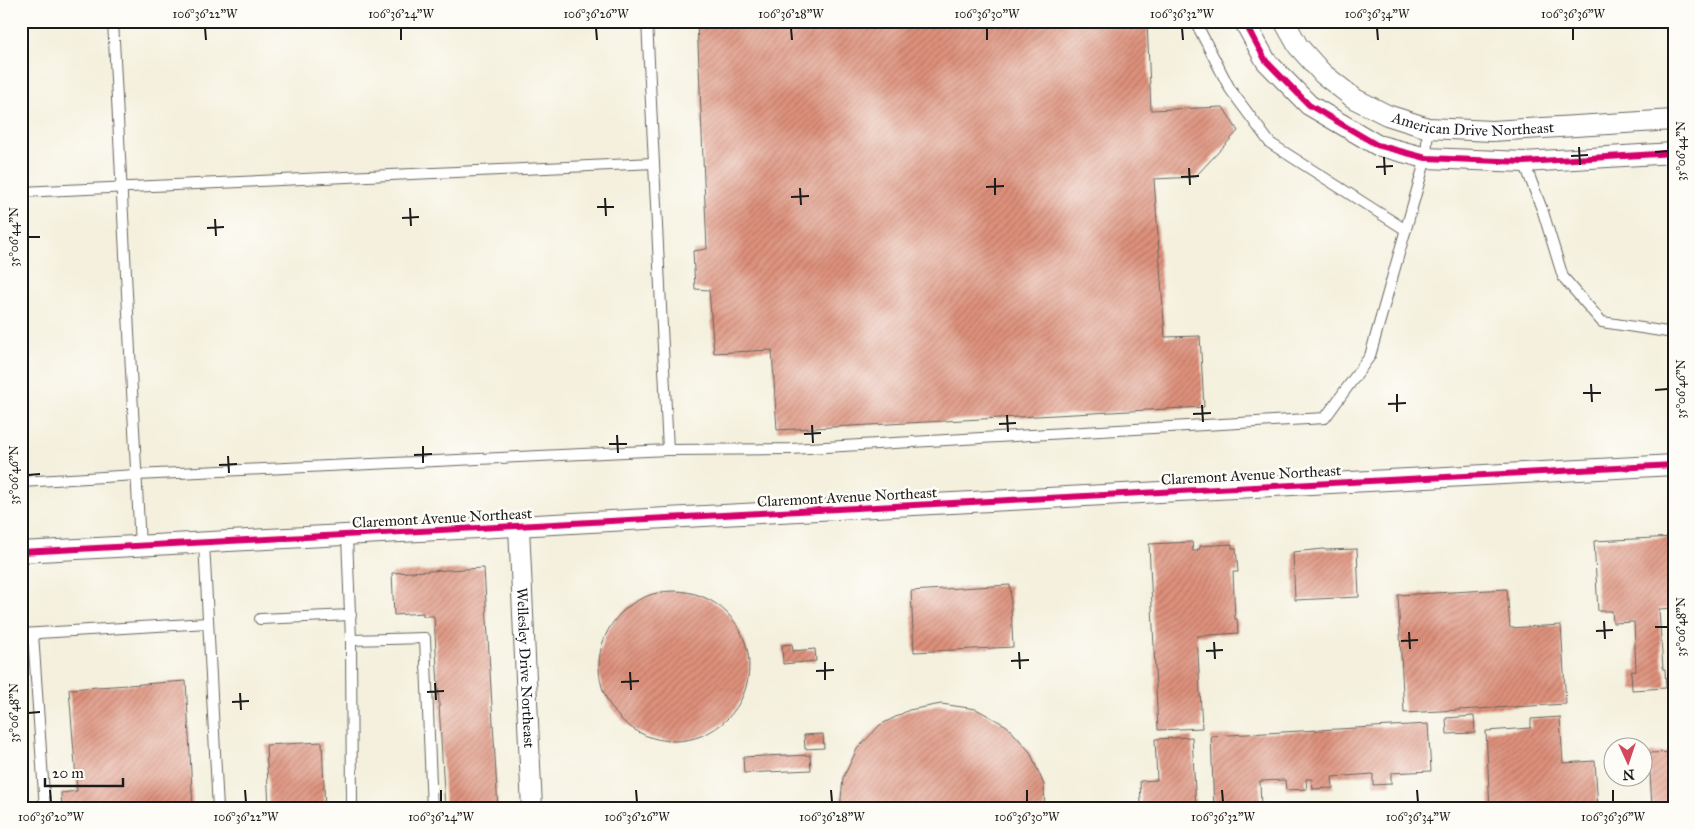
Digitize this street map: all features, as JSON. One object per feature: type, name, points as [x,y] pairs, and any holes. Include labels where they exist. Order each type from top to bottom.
[{"type":"street","points":[[1244,21],[1266,61],[1309,105],[1377,145],[1426,158],[1524,162],[1674,153]]},
{"type":"street","name":"American Drive Northeast","points":[[1284,21],[1298,46],[1323,74],[1355,99],[1387,115],[1428,128],[1492,131],[1674,120]]},
{"type":"street","name":"Claremont Avenue Northeast","points":[[21,552],[1674,465]]},
{"type":"street","name":"Wellesley Drive Northeast","points":[[519,527],[532,809]]},
{"type":"lane","points":[[113,21],[140,546]]},
{"type":"lane","points":[[647,21],[668,450]]},
{"type":"lane","points":[[1195,21],[1230,89],[1270,142],[1406,230]]},
{"type":"lane","points":[[21,482],[668,450],[791,449],[1325,418],[1370,356],[1426,158],[1428,128]]},
{"type":"lane","points":[[1524,162],[1543,212],[1562,277],[1602,322],[1674,333]]},
{"type":"lane","points":[[21,192],[654,163]]},
{"type":"lane","points":[[347,536],[351,615],[352,809]]},
{"type":"lane","points":[[204,543],[218,809]]},
{"type":"lane","points":[[260,619],[351,615]]},
{"type":"lane","points":[[21,634],[208,623]]},
{"type":"lane","points":[[33,634],[45,809]]},
{"type":"lane","points":[[351,640],[425,638],[432,809]]},
{"type":"building","points":[[697,21],[1147,21],[1151,110],[1223,107],[1238,131],[1195,177],[1154,179],[1165,337],[1200,336],[1204,407],[777,430],[772,350],[714,353],[709,290],[695,289],[693,251],[707,249]]},
{"type":"building","points":[[1674,537],[1674,608],[1659,609],[1666,688],[1632,690],[1631,671],[1636,671],[1634,622],[1613,623],[1612,611],[1598,611],[1594,541]]},
{"type":"building","points":[[1192,542],[1193,551],[1198,551],[1197,549],[1200,549],[1200,546],[1232,544],[1232,548],[1236,548],[1238,572],[1233,572],[1235,619],[1237,619],[1238,633],[1197,636],[1202,728],[1158,730],[1149,544]]},
{"type":"building","points":[[1324,549],[1357,549],[1359,597],[1295,600],[1293,552]]},
{"type":"building","points":[[484,568],[498,809],[445,809],[434,616],[423,616],[423,613],[394,615],[392,573]]},
{"type":"building","points":[[1010,585],[1013,647],[914,652],[911,591]]},
{"type":"building","points":[[1507,589],[1510,628],[1561,625],[1566,704],[1404,713],[1398,595]]},
{"type":"building","points":[[674,591],[703,597],[727,613],[743,637],[749,666],[743,695],[727,719],[703,735],[674,741],[645,735],[621,719],[605,695],[599,666],[605,637],[621,613],[645,597]]},
{"type":"building","points":[[792,644],[793,651],[815,649],[816,661],[783,664],[782,645]]},
{"type":"building","points":[[186,681],[193,809],[62,809],[61,793],[77,791],[69,689]]},
{"type":"building","points":[[941,704],[976,709],[1007,726],[1030,752],[1044,785],[1045,809],[840,809],[843,778],[857,749],[880,725],[909,710]]},
{"type":"building","points":[[1474,716],[1475,733],[1447,734],[1446,718]]},
{"type":"building","points":[[1560,717],[1563,763],[1595,761],[1598,809],[1490,809],[1486,731],[1531,728],[1531,719]]},
{"type":"building","points":[[1428,724],[1431,771],[1391,773],[1391,784],[1373,785],[1373,774],[1332,777],[1333,788],[1313,789],[1312,779],[1306,779],[1307,789],[1286,790],[1285,780],[1260,781],[1261,809],[1214,809],[1211,736]]},
{"type":"building","points":[[823,734],[824,748],[805,749],[804,735]]},
{"type":"building","points":[[1192,737],[1196,809],[1158,809],[1158,804],[1141,804],[1140,781],[1157,780],[1155,739]]},
{"type":"building","points":[[322,742],[325,809],[269,809],[266,745]]},
{"type":"building","points":[[1674,752],[1674,809],[1652,809],[1652,753]]},
{"type":"building","points":[[810,755],[811,770],[744,773],[743,757]]},
{"type":"cycle path","points":[[1244,21],[1266,61],[1309,105],[1377,145],[1426,158],[1524,162],[1674,153]]},
{"type":"cycle path","points":[[21,552],[1674,465]]}]
